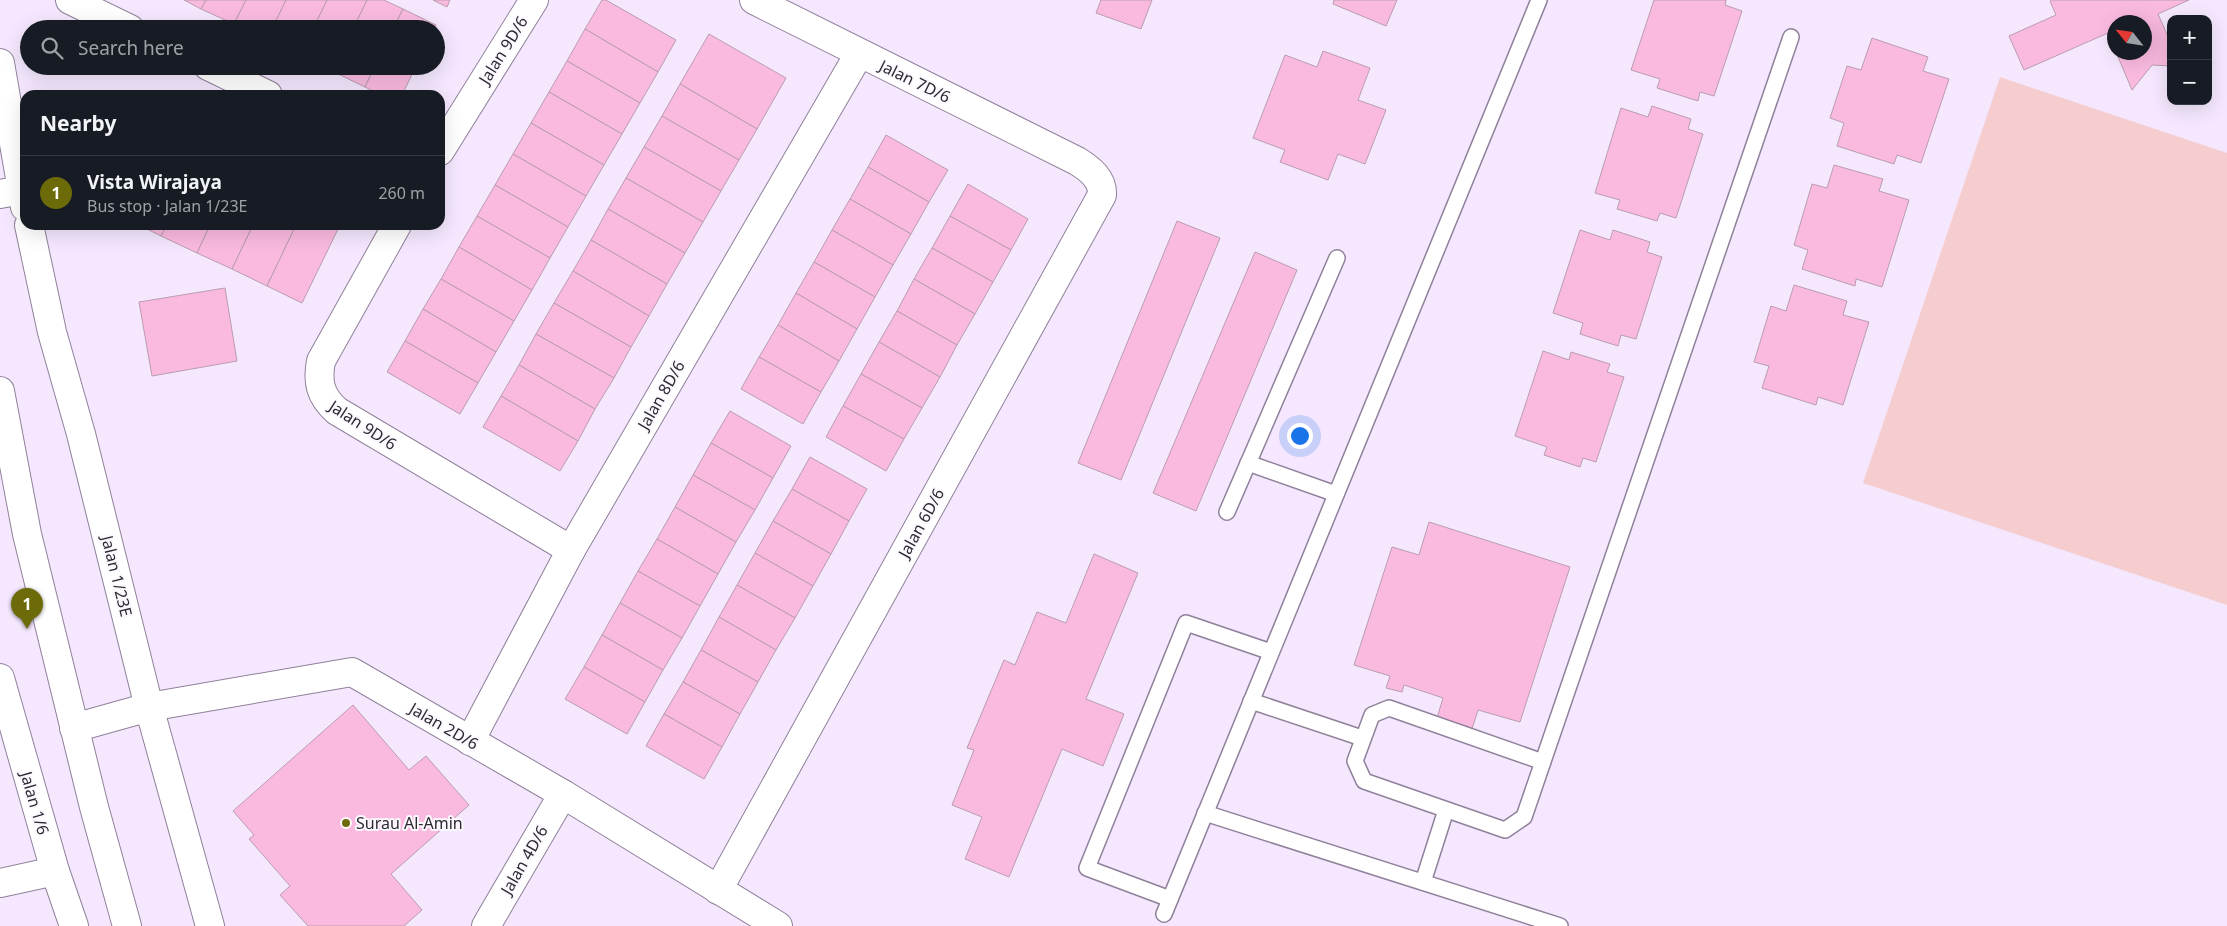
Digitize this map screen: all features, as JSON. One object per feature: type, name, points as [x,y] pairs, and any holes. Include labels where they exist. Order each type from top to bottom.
[{"type":"street","points":[[70,0],[111,20]]},
{"type":"street","name":"Jalan 9D/6","points":[[445,143],[534,0]]},
{"type":"street","name":"Jalan 7D/6","points":[[754,0],[1077,161]]},
{"type":"street","name":"Jalan 8D/6","points":[[470,741],[571,550],[859,54]]},
{"type":"street","points":[[0,63],[15,197]]},
{"type":"street","points":[[227,75],[258,90]]},
{"type":"street","name":"Jalan 6D/6","points":[[718,890],[1102,195],[1100,183],[1095,175],[1077,161]]},
{"type":"street","name":"Jalan 1/23E","points":[[30,230],[52,332],[81,434],[149,707],[210,926]]},
{"type":"street","name":"Jalan 9D/6","points":[[394,230],[321,361],[318,375],[320,390],[326,402],[345,416],[571,550]]},
{"type":"street","points":[[0,391],[27,534],[74,728],[127,926]]},
{"type":"street","name":"Jalan 2D/6","points":[[74,728],[149,707],[352,672],[563,794],[778,926]]},
{"type":"street","name":"Jalan 1/6","points":[[0,678],[55,871],[74,926]]},
{"type":"street","name":"Jalan 4D/6","points":[[486,926],[563,794]]},
{"type":"street","points":[[0,883],[55,871]]},
{"type":"lane","points":[[1164,914],[1539,0]]},
{"type":"lane","points":[[1542,762],[1389,708],[1372,715],[1355,761],[1364,781],[1505,830],[1524,817],[1791,37]]},
{"type":"lane","points":[[1227,512],[1337,258]]},
{"type":"lane","points":[[1248,463],[1336,494]]},
{"type":"lane","points":[[1170,899],[1087,868],[1186,623],[1271,652]]},
{"type":"lane","points":[[1251,701],[1362,738]]},
{"type":"lane","points":[[1423,882],[1446,810]]},
{"type":"lane","points":[[1205,813],[1560,926]]},
{"type":"shaded area","points":[[2000,77],[2227,153],[2227,605],[1863,483]]},
{"type":"building","points":[[184,0],[206,0],[201,9]]},
{"type":"building","points":[[206,0],[246,0],[236,20],[225,20],[201,9]]},
{"type":"building","points":[[246,0],[286,0],[276,20],[236,20]]},
{"type":"building","points":[[286,0],[327,0],[317,20],[276,20]]},
{"type":"building","points":[[327,0],[367,0],[357,20],[317,20]]},
{"type":"building","points":[[367,0],[384,0],[403,9],[398,20],[357,20]]},
{"type":"building","points":[[433,0],[450,0],[447,7]]},
{"type":"building","points":[[602,0],[606,0],[676,40],[658,72],[585,29]]},
{"type":"building","points":[[1101,0],[1152,0],[1141,29],[1096,13]]},
{"type":"building","points":[[1334,0],[1397,0],[1386,26],[1333,4]]},
{"type":"building","points":[[1654,0],[1726,0],[1725,5],[1742,11],[1714,96],[1700,92],[1698,101],[1657,88],[1660,79],[1631,70]]},
{"type":"building","points":[[2189,0],[2158,14],[2167,34],[2167,66],[2152,65],[2132,90],[2119,60],[2152,60],[2152,15],[2107,15],[2107,33],[2024,70],[2009,36],[2056,15],[2050,1]]},
{"type":"building","points":[[403,9],[426,20],[398,20]]},
{"type":"building","points":[[585,29],[658,72],[640,103],[567,61]]},
{"type":"building","points":[[709,34],[786,78],[757,129],[680,84]]},
{"type":"building","points":[[1872,38],[1928,57],[1923,71],[1949,79],[1921,163],[1897,155],[1894,164],[1837,146],[1844,123],[1830,118],[1847,66],[1861,70]]},
{"type":"building","points":[[1323,51],[1370,68],[1358,100],[1386,110],[1365,164],[1338,154],[1328,180],[1280,162],[1285,150],[1253,138],[1285,55],[1317,67]]},
{"type":"building","points":[[567,61],[640,103],[622,134],[549,92]]},
{"type":"building","points":[[340,75],[371,75],[365,87]]},
{"type":"building","points":[[371,75],[412,75],[404,90],[371,90],[365,87]]},
{"type":"building","points":[[680,84],[757,129],[739,160],[662,116]]},
{"type":"building","points":[[549,92],[622,134],[604,165],[531,123]]},
{"type":"building","points":[[1652,106],[1691,119],[1688,129],[1703,134],[1676,218],[1660,213],[1657,221],[1617,209],[1620,200],[1595,193],[1621,108],[1648,117]]},
{"type":"building","points":[[662,116],[739,160],[721,191],[644,147]]},
{"type":"building","points":[[531,123],[604,165],[586,196],[513,154]]},
{"type":"building","points":[[886,135],[948,170],[929,202],[868,167]]},
{"type":"building","points":[[644,147],[721,191],[703,222],[626,178]]},
{"type":"building","points":[[513,154],[586,196],[568,227],[495,185]]},
{"type":"building","points":[[1834,165],[1883,179],[1879,191],[1909,200],[1882,287],[1856,279],[1855,286],[1802,269],[1808,250],[1794,245],[1812,184],[1827,188]]},
{"type":"building","points":[[868,167],[929,202],[911,234],[850,199]]},
{"type":"building","points":[[626,178],[703,222],[685,253],[608,209]]},
{"type":"building","points":[[968,184],[1028,219],[1011,250],[950,216]]},
{"type":"building","points":[[495,185],[568,227],[550,258],[477,216]]},
{"type":"building","points":[[850,199],[911,234],[893,265],[832,230]]},
{"type":"building","points":[[608,209],[685,253],[667,284],[591,240]]},
{"type":"building","points":[[477,216],[550,258],[532,290],[459,247]]},
{"type":"building","points":[[950,216],[1011,250],[993,282],[932,248]]},
{"type":"building","points":[[1177,221],[1220,238],[1121,480],[1078,463]]},
{"type":"building","points":[[149,230],[164,230],[161,236]]},
{"type":"building","points":[[164,230],[208,230],[197,253],[161,236]]},
{"type":"building","points":[[208,230],[251,230],[232,269],[197,253]]},
{"type":"building","points":[[251,230],[294,230],[267,286],[232,269]]},
{"type":"building","points":[[294,230],[338,230],[302,303],[267,286]]},
{"type":"building","points":[[832,230],[893,265],[875,297],[814,262]]},
{"type":"building","points":[[1580,230],[1610,240],[1613,230],[1650,242],[1647,252],[1662,257],[1636,339],[1621,335],[1618,346],[1580,334],[1583,323],[1553,313]]},
{"type":"building","points":[[591,240],[667,284],[649,316],[573,271]]},
{"type":"building","points":[[459,247],[532,290],[514,321],[441,279]]},
{"type":"building","points":[[932,248],[993,282],[975,314],[914,279]]},
{"type":"building","points":[[1255,252],[1297,270],[1196,511],[1153,493]]},
{"type":"building","points":[[814,262],[875,297],[857,329],[796,293]]},
{"type":"building","points":[[573,271],[649,316],[631,347],[554,303]]},
{"type":"building","points":[[441,279],[514,321],[496,352],[423,309]]},
{"type":"building","points":[[914,279],[975,314],[957,345],[897,311]]},
{"type":"building","points":[[1794,285],[1847,301],[1843,315],[1869,322],[1843,405],[1818,397],[1816,405],[1762,388],[1769,366],[1754,362],[1771,306],[1786,311]]},
{"type":"building","points":[[225,288],[237,361],[152,376],[139,302]]},
{"type":"building","points":[[796,293],[857,329],[839,361],[778,325]]},
{"type":"building","points":[[554,303],[631,347],[614,378],[536,334]]},
{"type":"building","points":[[423,309],[496,352],[478,383],[405,341]]},
{"type":"building","points":[[897,311],[957,345],[940,377],[879,342]]},
{"type":"building","points":[[778,325],[839,361],[821,392],[759,357]]},
{"type":"building","points":[[536,334],[614,378],[595,409],[519,365]]},
{"type":"building","points":[[405,341],[478,383],[460,414],[387,372]]},
{"type":"building","points":[[879,342],[940,377],[922,408],[861,374]]},
{"type":"building","points":[[1543,351],[1569,360],[1571,352],[1610,364],[1607,372],[1624,377],[1596,462],[1583,458],[1580,467],[1544,455],[1547,447],[1515,436]]},
{"type":"building","points":[[759,357],[821,392],[803,424],[741,389]]},
{"type":"building","points":[[519,365],[595,409],[578,441],[501,396]]},
{"type":"building","points":[[861,374],[922,408],[904,439],[843,406]]},
{"type":"building","points":[[501,396],[578,441],[560,471],[483,427]]},
{"type":"building","points":[[843,406],[904,439],[886,471],[826,437]]},
{"type":"building","points":[[730,411],[791,446],[773,478],[711,443]]},
{"type":"building","points":[[711,443],[773,478],[755,510],[693,475]]},
{"type":"building","points":[[810,457],[867,489],[849,521],[792,489]]},
{"type":"building","points":[[693,475],[755,510],[736,542],[675,507]]},
{"type":"building","points":[[792,489],[849,521],[831,554],[773,521]]},
{"type":"building","points":[[675,507],[736,542],[718,574],[657,539]]},
{"type":"building","points":[[773,521],[831,554],[813,586],[755,553]]},
{"type":"building","points":[[1429,522],[1570,567],[1520,722],[1478,710],[1472,729],[1437,718],[1443,698],[1404,685],[1402,692],[1386,688],[1390,676],[1354,665],[1392,547],[1419,555]]},
{"type":"building","points":[[657,539],[718,574],[700,606],[638,571]]},
{"type":"building","points":[[755,553],[813,586],[795,618],[737,585]]},
{"type":"building","points":[[1094,554],[1138,573],[1086,699],[1124,714],[1103,766],[1062,749],[1009,877],[965,859],[982,817],[952,805],[974,750],[967,748],[1004,660],[1015,665],[1037,612],[1066,623]]},
{"type":"building","points":[[638,571],[700,606],[682,638],[620,603]]},
{"type":"building","points":[[737,585],[795,618],[776,650],[719,617]]},
{"type":"building","points":[[620,603],[682,638],[663,670],[602,635]]},
{"type":"building","points":[[719,617],[776,650],[758,682],[701,650]]},
{"type":"building","points":[[602,635],[663,670],[645,702],[584,667]]},
{"type":"building","points":[[701,650],[758,682],[740,714],[683,682]]},
{"type":"building","points":[[584,667],[645,702],[627,734],[565,699]]},
{"type":"building","points":[[683,682],[740,714],[722,747],[664,714]]},
{"type":"building","name":"Surau Al-Amin","points":[[353,705],[409,770],[426,756],[469,805],[391,874],[422,910],[404,926],[308,926],[280,895],[290,886],[249,839],[254,835],[233,811]]},
{"type":"building","points":[[664,714],[722,747],[704,779],[646,746]]},
{"type":"place","name":"Vista Wirajaya","points":[[27,629]]},
{"type":"place","name":"Surau Al-Amin","points":[[346,823]]}]
